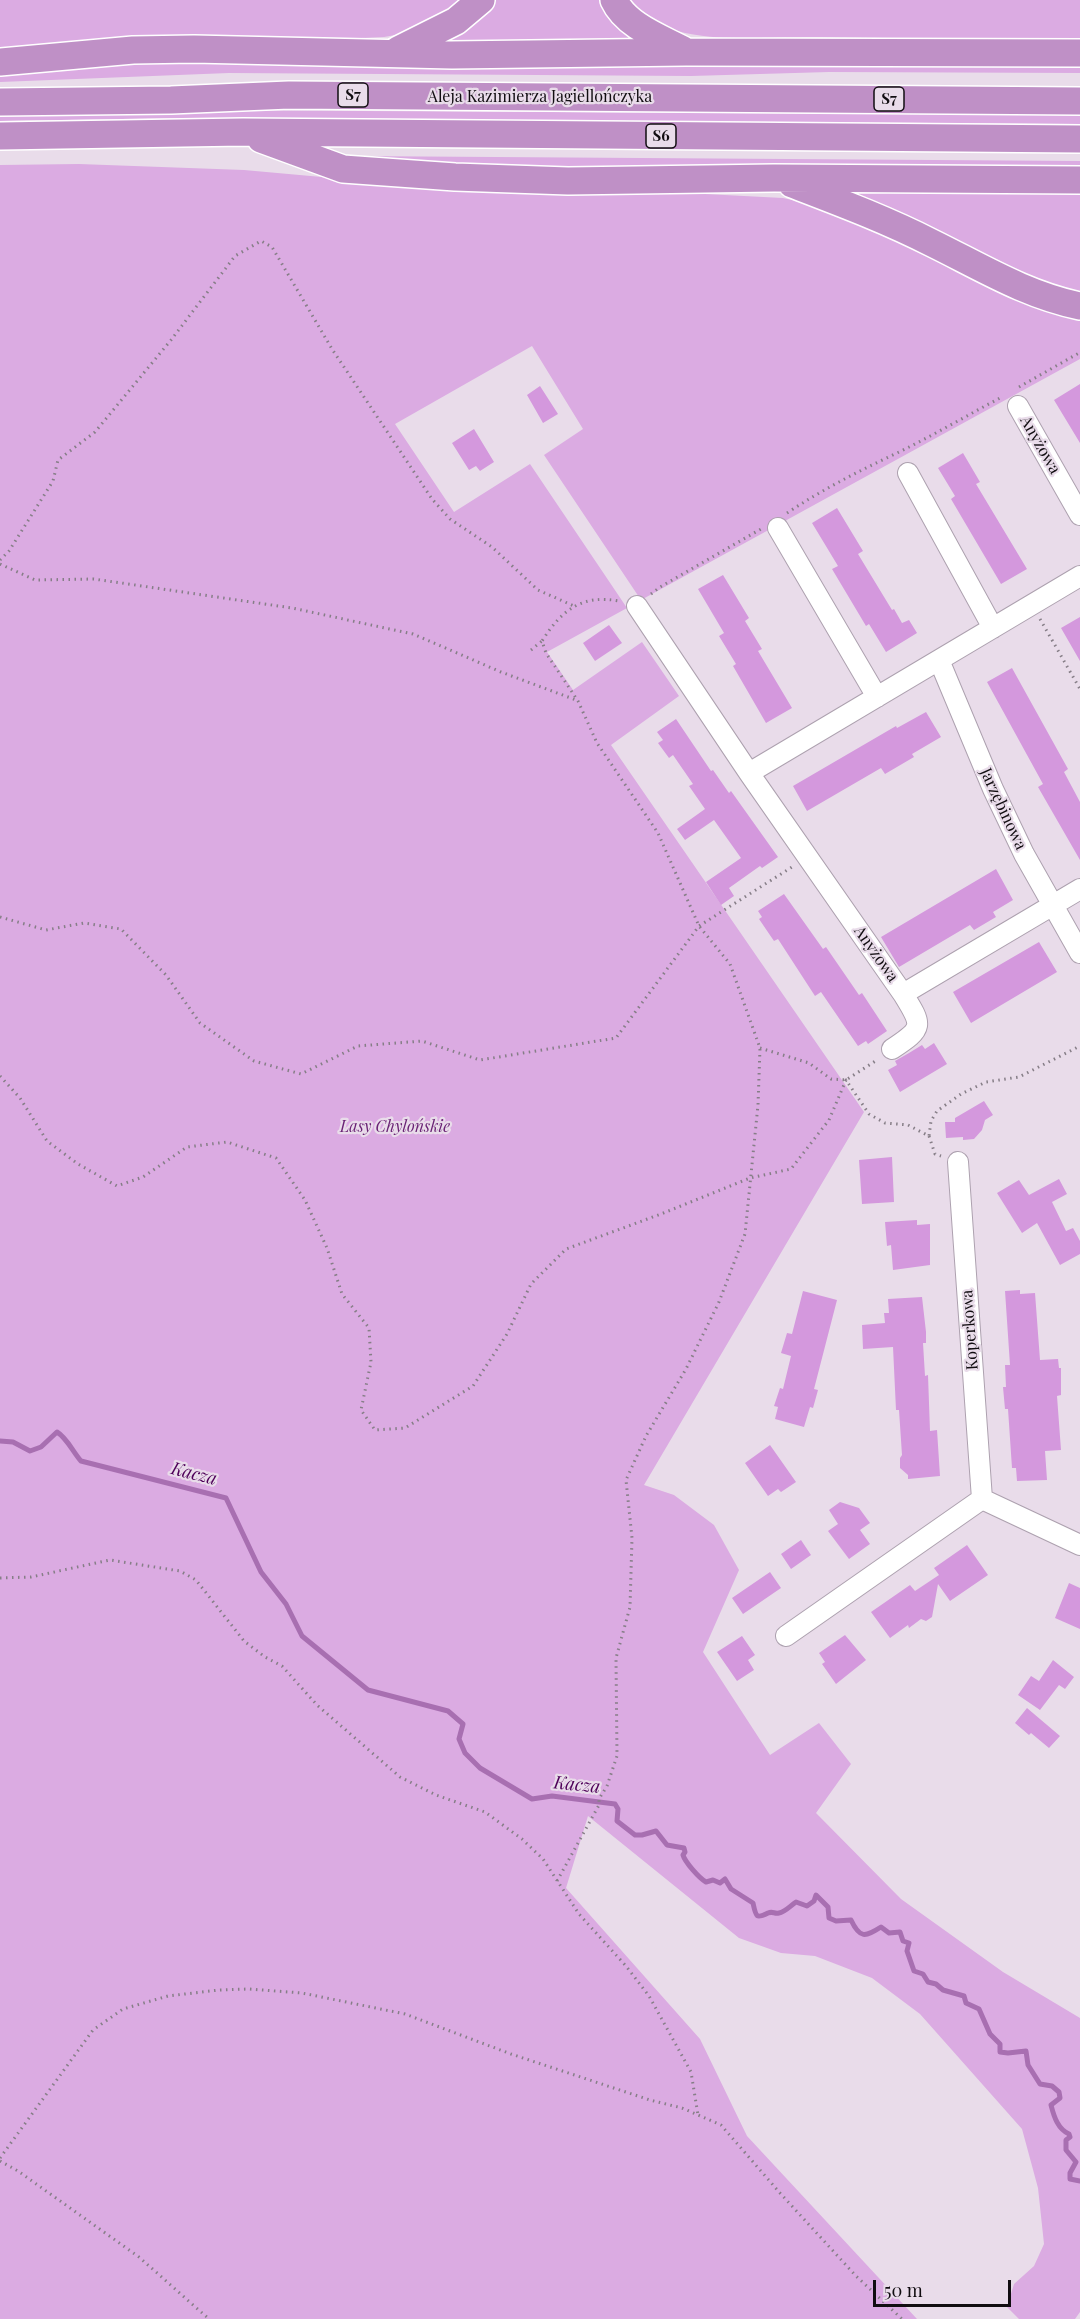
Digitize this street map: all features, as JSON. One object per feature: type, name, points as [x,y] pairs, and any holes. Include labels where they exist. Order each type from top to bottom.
[{"type":"highway","points":[[391,53],[456,21],[481,0]]},
{"type":"highway","points":[[614,0],[617,7],[637,25],[686,52]]},
{"type":"highway","points":[[0,62],[134,50],[194,49],[452,55],[686,52],[1080,53]]},
{"type":"highway","name":"Aleja Kazimierza Jagiellończyka","points":[[0,102],[290,95],[1080,100]]},
{"type":"highway","points":[[0,135],[243,132],[343,169],[376,173],[546,180],[774,178],[1080,180]]},
{"type":"highway","name":"S6","points":[[243,132],[1080,139]]},
{"type":"highway","points":[[774,178],[930,242],[1005,282],[1048,298],[1080,306]]},
{"type":"street","name":"Anyżowa","points":[[1015,395],[1080,515]]},
{"type":"street","points":[[908,473],[993,628]]},
{"type":"street","points":[[775,523],[876,697]]},
{"type":"street","points":[[749,773],[1080,576]]},
{"type":"street","name":"Anyżowa","points":[[637,606],[749,773],[903,994],[1080,889]]},
{"type":"street","name":"Jarzębinowa","points":[[939,660],[993,789],[1024,854],[1080,953]]},
{"type":"street","points":[[892,1049],[913,1035],[918,1026],[916,1015],[903,994]]},
{"type":"street","name":"Koperkowa","points":[[958,1162],[982,1499]]},
{"type":"street","points":[[786,1636],[982,1499],[1080,1545]]},
{"type":"path","points":[[574,606],[538,590],[499,553],[450,519],[432,499],[332,349],[272,248],[261,241],[235,256],[171,340],[95,432],[58,460],[53,481],[0,562],[35,580],[106,581],[292,608],[413,633],[501,672],[578,701]]},
{"type":"path","points":[[531,650],[542,641],[554,621],[585,600],[616,600],[637,606],[660,587],[775,523],[817,493],[853,473],[1015,395],[1079,354]]},
{"type":"path","points":[[1032,605],[1080,689]]},
{"type":"path","points":[[542,641],[546,653],[578,701],[597,743],[658,833],[699,926],[730,964],[760,1048],[758,1105],[745,1234],[719,1302],[686,1369],[646,1436],[626,1480],[632,1538],[630,1607],[616,1658],[617,1756],[607,1786],[599,1799],[599,1805],[558,1881]]},
{"type":"path","points":[[0,917],[46,930],[84,923],[121,929],[166,975],[200,1023],[254,1061],[301,1074],[358,1046],[422,1041],[480,1060],[616,1038],[699,926],[807,856]]},
{"type":"path","points":[[958,1162],[935,1154],[929,1136],[931,1121],[937,1111],[961,1094],[986,1082],[1019,1077],[1080,1046]]},
{"type":"path","points":[[760,1048],[809,1063],[831,1079],[846,1080]]},
{"type":"path","points":[[0,1076],[20,1098],[47,1141],[78,1164],[117,1186],[143,1177],[187,1147],[226,1142],[276,1158],[305,1200],[327,1248],[342,1294],[369,1328],[371,1362],[361,1410],[375,1430],[405,1428],[473,1386],[507,1334],[531,1284],[566,1249],[750,1178],[791,1169],[829,1120],[846,1080],[892,1049]]},
{"type":"path","points":[[846,1080],[869,1114],[885,1123],[908,1125],[929,1136]]},
{"type":"path","points":[[0,1578],[31,1577],[110,1560],[180,1571],[196,1580],[244,1641],[265,1657],[282,1666],[317,1705],[400,1778],[436,1795],[485,1812],[522,1839],[543,1859],[579,1914],[650,1996],[691,2072],[698,2115]]},
{"type":"path","points":[[209,2319],[139,2257],[0,2159],[93,2030],[123,2009],[168,1996],[249,1989],[302,1993],[405,2014],[511,2054],[650,2100],[682,2108],[721,2125],[856,2276],[902,2319]]},
{"type":"green space","points":[[0,0],[469,0],[401,34],[384,37],[339,39],[208,37],[0,52]]},
{"type":"green space","points":[[494,0],[603,0],[639,42],[439,42]]},
{"type":"green space","points":[[627,0],[1080,0],[1080,44],[884,38],[712,37],[694,35],[662,26],[644,15]]},
{"type":"green space","points":[[129,62],[1080,62],[1080,73],[829,72],[691,76],[229,73],[0,82],[0,71]]},
{"type":"green space","points":[[182,110],[1080,115],[1080,124],[183,118],[0,121],[0,113]]},
{"type":"green space","points":[[349,156],[1080,161],[1080,172],[513,169]]},
{"type":"green space","name":"Lasy Chylońskie","points":[[79,164],[244,170],[455,189],[705,194],[783,198],[819,206],[925,253],[1007,296],[1049,312],[1080,320],[1080,359],[641,600],[544,455],[583,429],[532,346],[395,424],[454,512],[530,464],[627,608],[547,652],[573,690],[642,642],[679,696],[611,745],[864,1112],[644,1485],[674,1495],[714,1525],[739,1570],[703,1652],[770,1755],[819,1723],[851,1764],[816,1813],[901,1899],[1003,1972],[1080,2018],[1080,2312],[1075,2319],[1019,2319],[1007,2307],[1014,2284],[1034,2266],[1044,2244],[1038,2188],[1022,2129],[920,2014],[872,1978],[815,1956],[781,1953],[739,1938],[588,1816],[566,1888],[700,2039],[747,2136],[917,2319],[0,2319],[0,165]]},
{"type":"green space","points":[[837,188],[1080,189],[1080,294],[1043,284]]},
{"type":"building","points":[[1080,384],[1080,443],[1054,400]]},
{"type":"building","points":[[540,386],[558,414],[543,423],[527,395]]},
{"type":"building","points":[[474,429],[494,462],[480,471],[476,466],[469,470],[452,443]]},
{"type":"building","points":[[963,453],[980,482],[976,484],[1027,569],[1001,584],[951,499],[955,496],[938,468]]},
{"type":"building","points":[[837,508],[863,551],[858,554],[892,610],[894,609],[902,623],[909,620],[917,633],[886,652],[869,624],[866,626],[832,569],[838,566],[812,523]]},
{"type":"building","points":[[723,575],[749,618],[745,621],[762,649],[758,651],[792,708],[766,723],[733,666],[736,664],[719,636],[724,633],[698,589]]},
{"type":"building","points":[[1080,617],[1080,661],[1061,628]]},
{"type":"building","points":[[609,625],[622,643],[595,661],[583,643]]},
{"type":"building","points":[[1012,668],[1068,769],[1064,772],[1080,802],[1080,860],[1038,787],[1043,784],[987,682]]},
{"type":"building","points":[[926,712],[941,737],[912,754],[914,757],[885,774],[881,768],[807,811],[793,786],[896,726],[897,728]]},
{"type":"building","points":[[676,719],[711,771],[713,770],[729,793],[731,791],[778,857],[762,868],[760,866],[729,888],[734,896],[721,905],[706,882],[741,858],[714,820],[685,840],[677,829],[705,809],[689,786],[693,784],[673,755],[669,758],[658,743],[663,740],[657,732]]},
{"type":"building","points":[[996,869],[1013,900],[993,912],[996,917],[974,930],[970,925],[899,967],[881,937]]},
{"type":"building","points":[[784,894],[823,949],[826,947],[859,995],[862,993],[887,1031],[868,1044],[866,1041],[858,1046],[821,992],[815,996],[778,939],[774,941],[759,919],[762,917],[758,911]]},
{"type":"building","points":[[1039,942],[1057,972],[971,1023],[953,992]]},
{"type":"building","points":[[934,1043],[947,1064],[900,1092],[888,1070],[897,1065],[895,1061],[922,1045],[925,1049]]},
{"type":"building","points":[[984,1101],[993,1115],[985,1120],[982,1130],[974,1139],[946,1138],[945,1122],[955,1122],[955,1118]]},
{"type":"building","points":[[892,1157],[894,1202],[862,1204],[859,1160]]},
{"type":"building","points":[[1059,1179],[1067,1194],[1052,1202],[1066,1231],[1073,1228],[1080,1241],[1080,1254],[1060,1265],[1037,1223],[1022,1233],[997,1193],[1019,1180],[1029,1195]]},
{"type":"building","points":[[917,1220],[917,1225],[930,1224],[930,1265],[893,1270],[891,1245],[887,1246],[885,1222]]},
{"type":"building","points":[[1020,1290],[1020,1294],[1035,1293],[1040,1360],[1058,1359],[1059,1368],[1061,1368],[1061,1395],[1057,1396],[1061,1450],[1045,1451],[1047,1480],[1017,1481],[1016,1468],[1012,1468],[1008,1409],[1005,1409],[1003,1387],[1006,1387],[1005,1365],[1010,1365],[1005,1291]]},
{"type":"building","points":[[803,1291],[837,1300],[814,1389],[818,1390],[804,1427],[775,1419],[778,1407],[774,1406],[780,1388],[783,1389],[791,1356],[781,1353],[787,1333],[792,1334]]},
{"type":"building","points":[[922,1297],[926,1332],[926,1343],[923,1343],[925,1376],[928,1375],[930,1431],[937,1430],[940,1476],[908,1479],[908,1475],[900,1468],[902,1455],[899,1410],[896,1410],[893,1347],[863,1349],[862,1325],[885,1323],[884,1313],[889,1313],[888,1299]]},
{"type":"building","points":[[770,1445],[796,1482],[781,1492],[778,1489],[768,1496],[745,1463]]},
{"type":"building","points":[[840,1502],[859,1508],[870,1523],[860,1530],[870,1544],[849,1559],[828,1531],[838,1524],[829,1510]]},
{"type":"building","points":[[801,1540],[811,1555],[791,1569],[781,1554]]},
{"type":"building","points":[[967,1545],[988,1575],[950,1601],[938,1584],[932,1617],[926,1621],[921,1619],[909,1628],[908,1625],[890,1638],[871,1612],[910,1585],[915,1591],[939,1575],[934,1568]]},
{"type":"building","points":[[770,1572],[781,1588],[743,1614],[732,1598]]},
{"type":"building","points":[[1069,1583],[1080,1588],[1080,1629],[1055,1618]]},
{"type":"building","points":[[845,1635],[866,1660],[836,1684],[822,1664],[825,1662],[819,1653]]},
{"type":"building","points":[[742,1636],[755,1655],[748,1660],[754,1670],[737,1681],[717,1652]]},
{"type":"building","points":[[1053,1660],[1074,1677],[1065,1689],[1059,1685],[1040,1710],[1018,1695],[1031,1676],[1039,1681]]},
{"type":"building","points":[[1027,1708],[1060,1736],[1049,1748],[1015,1723]]},
{"type":"waterway","name":"Kacza","points":[[0,1441],[13,1442],[30,1451],[41,1447],[57,1432],[67,1441],[81,1461],[226,1498],[261,1572],[286,1604],[302,1636],[368,1690],[448,1711],[463,1724],[459,1739],[465,1753],[480,1768],[532,1799],[552,1796],[615,1804],[618,1809],[617,1821],[635,1835],[656,1831],[667,1845],[684,1848],[684,1858],[700,1877],[706,1882],[713,1880],[720,1883],[725,1879],[731,1889],[753,1903],[757,1916],[770,1912],[781,1912],[796,1902],[807,1906],[814,1901],[816,1895],[828,1907],[829,1918],[836,1921],[851,1920],[860,1933],[871,1933],[881,1927],[889,1933],[900,1932],[903,1941],[909,1943],[907,1951],[914,1971],[923,1974],[928,1982],[936,1984],[943,1990],[964,1996],[966,2003],[979,2009],[990,2034],[1000,2044],[1000,2052],[1026,2051],[1028,2065],[1040,2084],[1052,2086],[1059,2092],[1060,2098],[1051,2105],[1057,2122],[1070,2137],[1066,2140],[1066,2150],[1076,2162],[1070,2173],[1070,2179],[1080,2181]]}]
